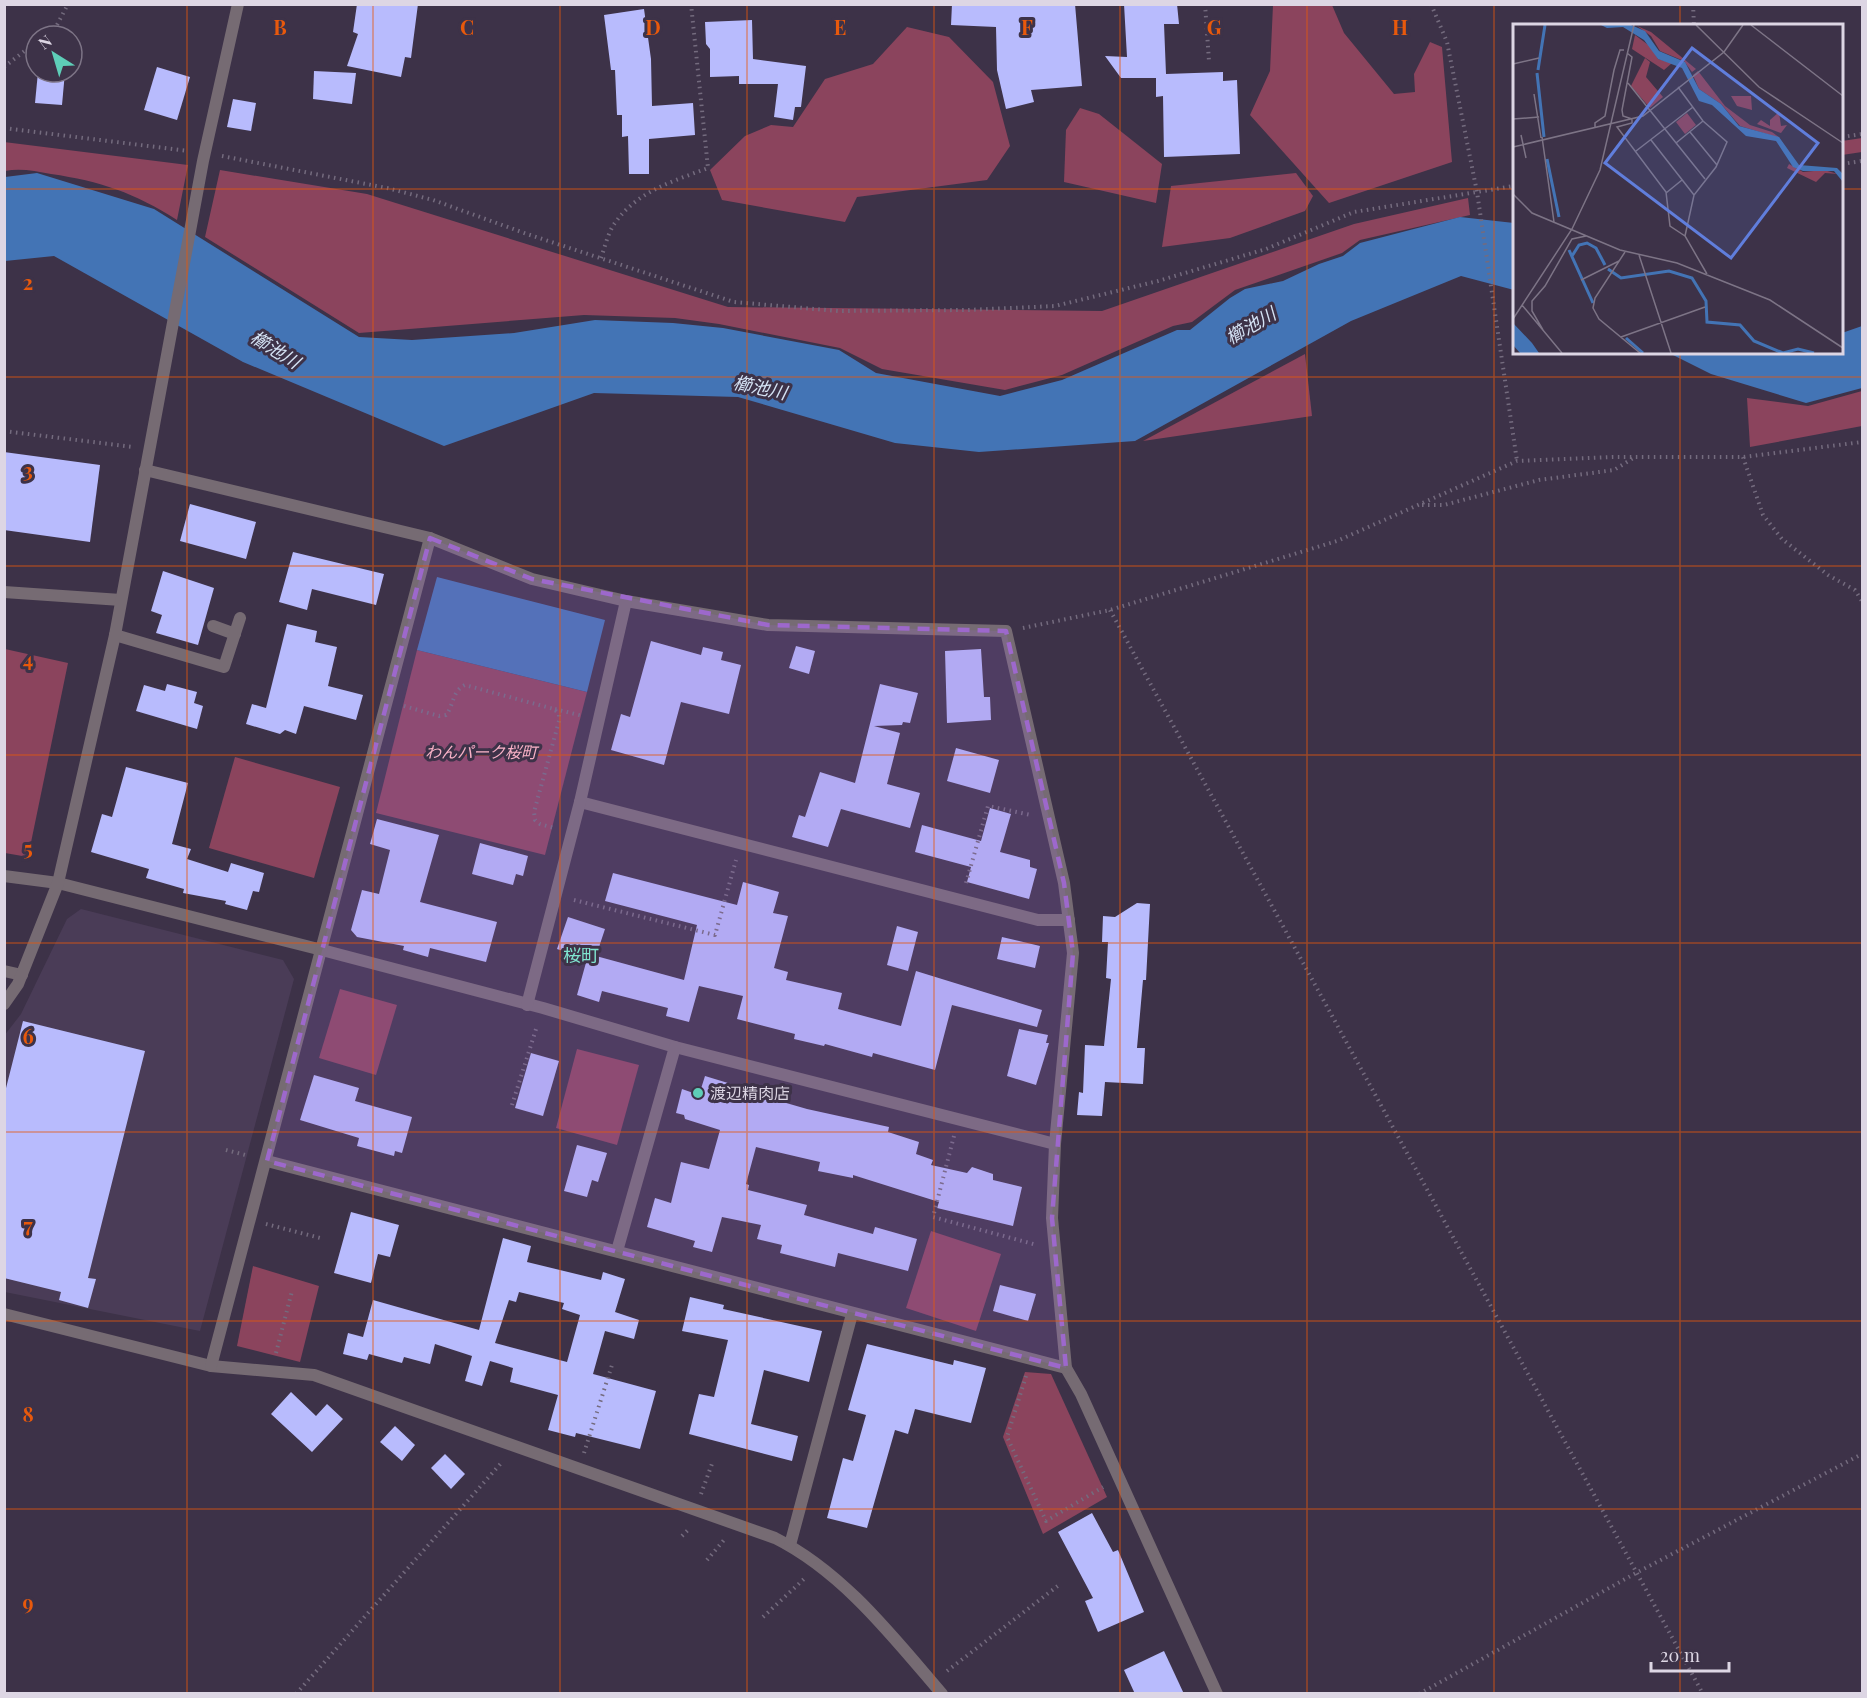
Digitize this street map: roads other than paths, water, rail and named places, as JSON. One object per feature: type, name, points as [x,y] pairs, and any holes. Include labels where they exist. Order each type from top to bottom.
[{"type":"street","points":[[4,1004],[22,975],[58,883],[115,635],[204,156],[237,4]]},
{"type":"street","points":[[145,470],[430,538],[532,579],[626,601],[768,625],[1006,631],[1064,883],[1073,953],[1055,1144],[1052,1218],[1066,1368],[1081,1394],[1217,1694]]},
{"type":"street","points":[[211,1366],[430,538]]},
{"type":"street","points":[[4,592],[121,600]]},
{"type":"street","points":[[527,1005],[580,802],[626,601]]},
{"type":"street","points":[[115,635],[224,667],[240,618]]},
{"type":"street","points":[[213,626],[235,634]]},
{"type":"street","points":[[580,802],[1038,920],[1069,920]]},
{"type":"street","points":[[4,876],[58,883],[322,950],[543,1008],[675,1047],[1055,1144]]},
{"type":"street","points":[[4,971],[22,975]]},
{"type":"street","points":[[617,1251],[675,1047]]},
{"type":"street","points":[[267,1161],[1066,1368]]},
{"type":"street","points":[[4,1314],[211,1366],[314,1376],[696,1508],[790,1545],[831,1575],[882,1624],[942,1694]]},
{"type":"street","points":[[790,1545],[852,1314]]},
{"type":"water","name":"櫛池川","points":[[37,173],[154,209],[359,337],[412,340],[514,333],[595,320],[673,323],[723,328],[839,350],[876,373],[1000,396],[1062,380],[1177,330],[1190,330],[1245,289],[1283,281],[1319,264],[1343,256],[1360,243],[1460,217],[1513,223],[1513,290],[1461,276],[1351,321],[1135,441],[979,452],[895,443],[738,397],[594,393],[444,446],[243,362],[54,256],[5,261],[5,177]]},
{"type":"water","points":[[1862,326],[1862,388],[1806,403],[1711,374],[1671,354],[1843,354],[1843,333]]},
{"type":"water","points":[[437,577],[605,620],[587,692],[417,650]]},
{"type":"place","name":"渡辺精肉店","points":[[698,1093]]},
{"type":"district","name":"桜町","points":[[581,956]]},
{"type":"park label","name":"わんパーク桜町","points":[[481,752]]}]
